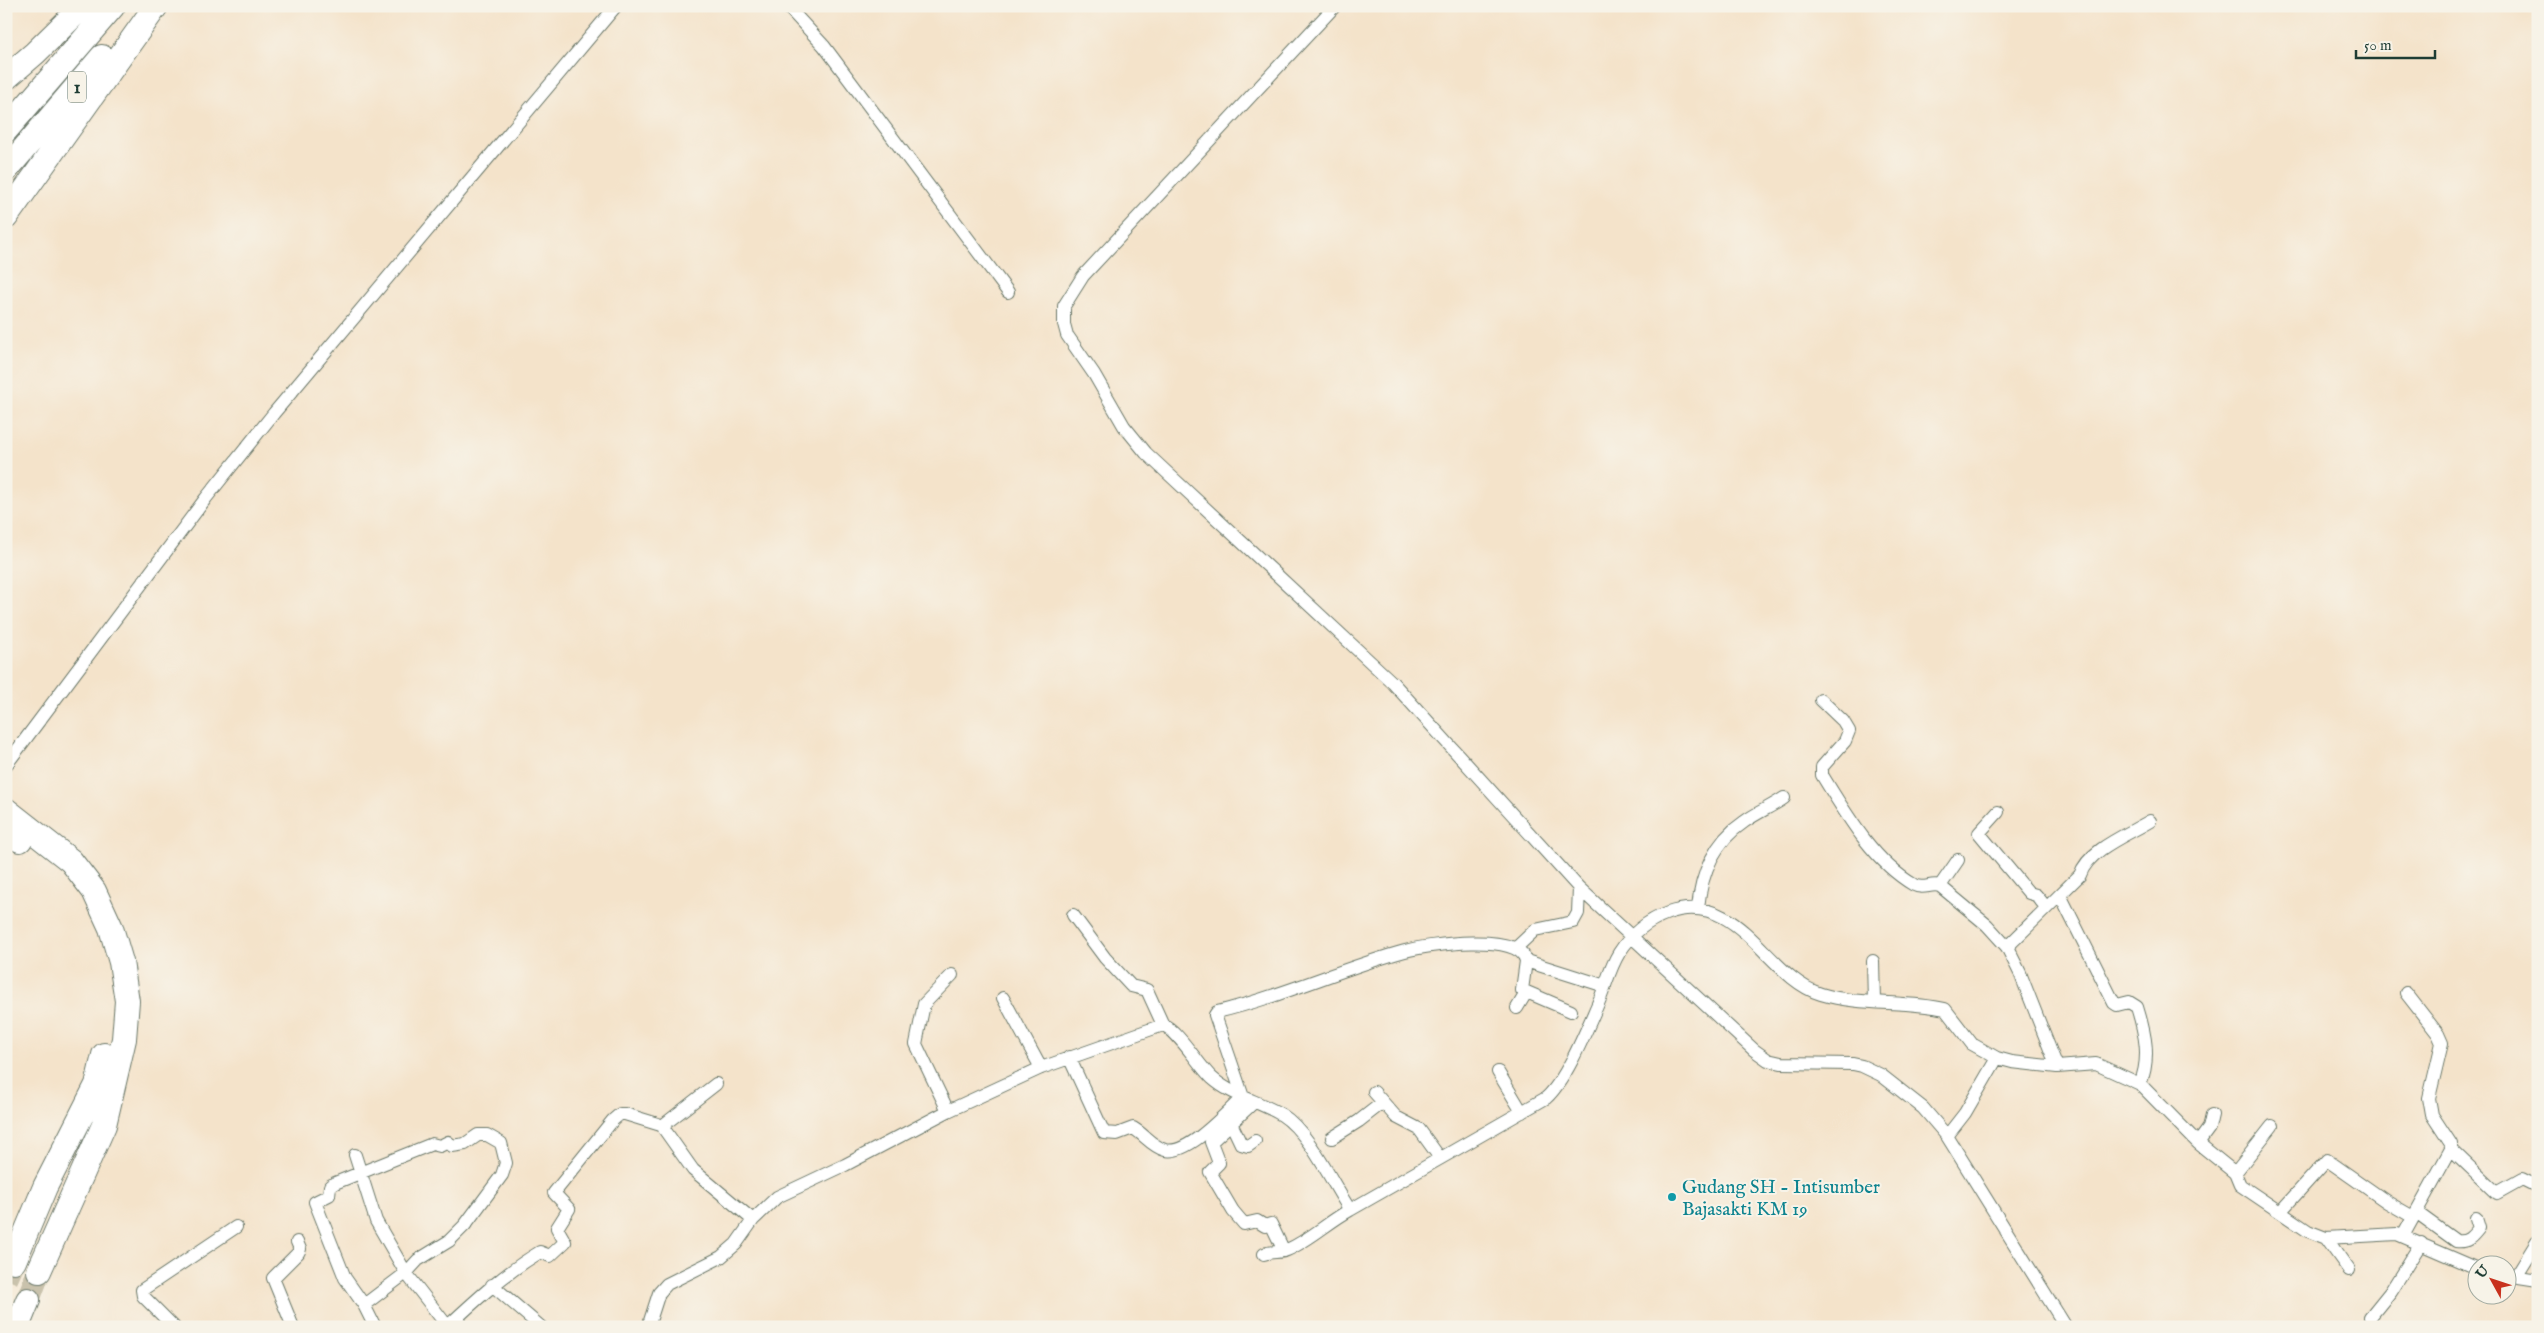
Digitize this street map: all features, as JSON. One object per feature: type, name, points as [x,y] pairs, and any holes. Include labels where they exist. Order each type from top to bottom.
[{"type":"highway","points":[[6,78],[35,53],[83,6]]},
{"type":"highway","name":"1","points":[[6,130],[113,6]]},
{"type":"highway","name":"1","points":[[6,170],[101,58],[150,6]]},
{"type":"highway","points":[[6,217],[156,6]]},
{"type":"highway","points":[[6,811],[15,833],[50,863],[70,884],[85,906],[99,933],[112,998],[108,1037],[97,1085],[44,1187],[14,1261]]},
{"type":"highway","points":[[15,833],[71,861],[94,891],[111,928],[121,962],[127,1001],[124,1039],[104,1125],[40,1271]]},
{"type":"highway","points":[[17,1327],[28,1300]]},
{"type":"street","points":[[6,765],[206,498],[268,421],[616,6]]},
{"type":"street","points":[[787,6],[824,46],[1008,292]]},
{"type":"street","points":[[1335,6],[1083,276],[1064,306],[1064,324],[1067,335],[1094,374],[1124,426],[1146,453],[1393,683],[1578,888],[1761,1055],[1781,1063],[1852,1064],[1872,1070],[1922,1108],[1947,1136],[2066,1327]]},
{"type":"street","points":[[1821,700],[1844,721],[1849,731],[1845,741],[1822,767],[1822,775],[1841,806],[1865,840],[1890,866],[1913,885],[1921,887],[1940,886],[1987,925],[2007,946],[2020,973],[2057,1067]]},
{"type":"street","points":[[1698,908],[1703,876],[1708,863],[1728,835],[1743,822],[1784,798]]},
{"type":"street","points":[[1998,812],[1979,833],[2029,893],[2036,895],[2046,907]]},
{"type":"street","points":[[2007,946],[2080,875],[2083,867],[2092,858],[2150,821]]},
{"type":"street","points":[[1940,886],[1958,860]]},
{"type":"street","points":[[1517,948],[1535,930],[1573,922],[1578,913],[1578,888]]},
{"type":"street","points":[[2060,895],[2114,1003],[2117,1005],[2129,1002],[2136,1007],[2146,1056],[2146,1068],[2140,1084]]},
{"type":"street","points":[[1264,1254],[1284,1251],[1350,1210],[1546,1098],[1562,1078],[1597,1006],[1615,961],[1631,937],[1644,925],[1662,915],[1676,910],[1698,908],[1715,914],[1740,929],[1786,970],[1814,991],[1874,1002],[1945,1009],[1972,1044],[1997,1058],[2012,1062],[2057,1067],[2096,1064],[2140,1084],[2198,1142],[2235,1173],[2240,1185],[2308,1231],[2326,1238],[2358,1238],[2390,1234],[2403,1236],[2466,1263]]},
{"type":"street","points":[[1073,915],[1105,958],[1131,986],[1145,988],[1163,1025],[1172,1030],[1212,1078],[1227,1089],[1282,1115],[1296,1126],[1350,1210]]},
{"type":"street","points":[[1249,1099],[1215,1015],[1217,1012],[1279,994],[1405,951],[1443,943],[1480,943],[1517,948],[1524,954],[1526,961],[1522,989],[1526,993],[1571,1011]]},
{"type":"street","points":[[1526,961],[1605,986]]},
{"type":"street","points":[[1873,961],[1874,1002]]},
{"type":"street","points":[[948,1111],[916,1044],[924,1004],[952,975]]},
{"type":"street","points":[[1517,1008],[1526,993]]},
{"type":"street","points":[[2406,993],[2438,1034],[2442,1043],[2430,1098],[2432,1115],[2451,1144],[2452,1149],[2497,1193],[2522,1179],[2538,1187]]},
{"type":"street","points":[[1004,998],[1041,1068]]},
{"type":"street","points":[[648,1327],[659,1293],[667,1284],[721,1257],[736,1244],[753,1220],[777,1197],[845,1165],[948,1111],[1041,1068],[1069,1056],[1163,1025]]},
{"type":"street","points":[[1069,1056],[1104,1133],[1117,1134],[1133,1128],[1164,1150],[1174,1151],[1182,1148],[1249,1099]]},
{"type":"street","points":[[1947,1136],[1966,1112],[1997,1058]]},
{"type":"street","points":[[1498,1072],[1522,1112]]},
{"type":"street","points":[[664,1126],[716,1084]]},
{"type":"street","points":[[1332,1138],[1359,1122],[1378,1098],[1396,1117],[1419,1129],[1440,1158]]},
{"type":"street","points":[[1249,1099],[1231,1123],[1211,1142],[1219,1163],[1212,1169],[1211,1175],[1233,1211],[1244,1224],[1257,1221],[1265,1226],[1271,1224],[1284,1251]]},
{"type":"street","points":[[355,1155],[376,1221],[406,1273],[448,1326],[492,1285],[540,1252],[550,1256],[565,1242],[557,1228],[569,1209],[554,1193],[612,1120],[620,1114],[625,1114],[664,1126]]},
{"type":"street","points":[[2198,1142],[2209,1128],[2212,1116]]},
{"type":"street","points":[[1231,1123],[1241,1144],[1248,1146],[1255,1141]]},
{"type":"street","points":[[664,1126],[666,1133],[692,1170],[753,1220]]},
{"type":"street","points":[[2235,1173],[2272,1126]]},
{"type":"street","points":[[364,1306],[406,1273],[418,1260],[449,1241],[483,1202],[502,1175],[506,1163],[503,1146],[487,1135],[478,1135],[465,1144],[452,1146],[448,1142],[440,1146],[432,1144],[361,1171],[330,1186],[329,1196],[315,1202],[345,1278],[364,1306],[375,1327]]},
{"type":"street","points":[[2403,1236],[2452,1149]]},
{"type":"street","points":[[2280,1212],[2327,1160],[2387,1202],[2415,1214],[2461,1242],[2473,1236],[2479,1228],[2476,1218]]},
{"type":"street","points":[[174,1327],[143,1296],[142,1290],[236,1227]]},
{"type":"street","points":[[2326,1238],[2349,1270]]},
{"type":"street","points":[[292,1327],[273,1278],[298,1254],[300,1249],[296,1242]]},
{"type":"street","points":[[2516,1269],[2538,1242]]},
{"type":"street","points":[[2370,1316],[2391,1291],[2421,1243]]},
{"type":"street","points":[[2516,1276],[2538,1280]]},
{"type":"street","points":[[492,1285],[541,1327]]},
{"type":"tunnel","points":[[6,1279],[14,1261]]},
{"type":"tunnel","points":[[28,1300],[39,1271]]},
{"type":"place","name":"Gudang SH - Intisumber Bajasakti KM 19","points":[[1672,1197]]}]
